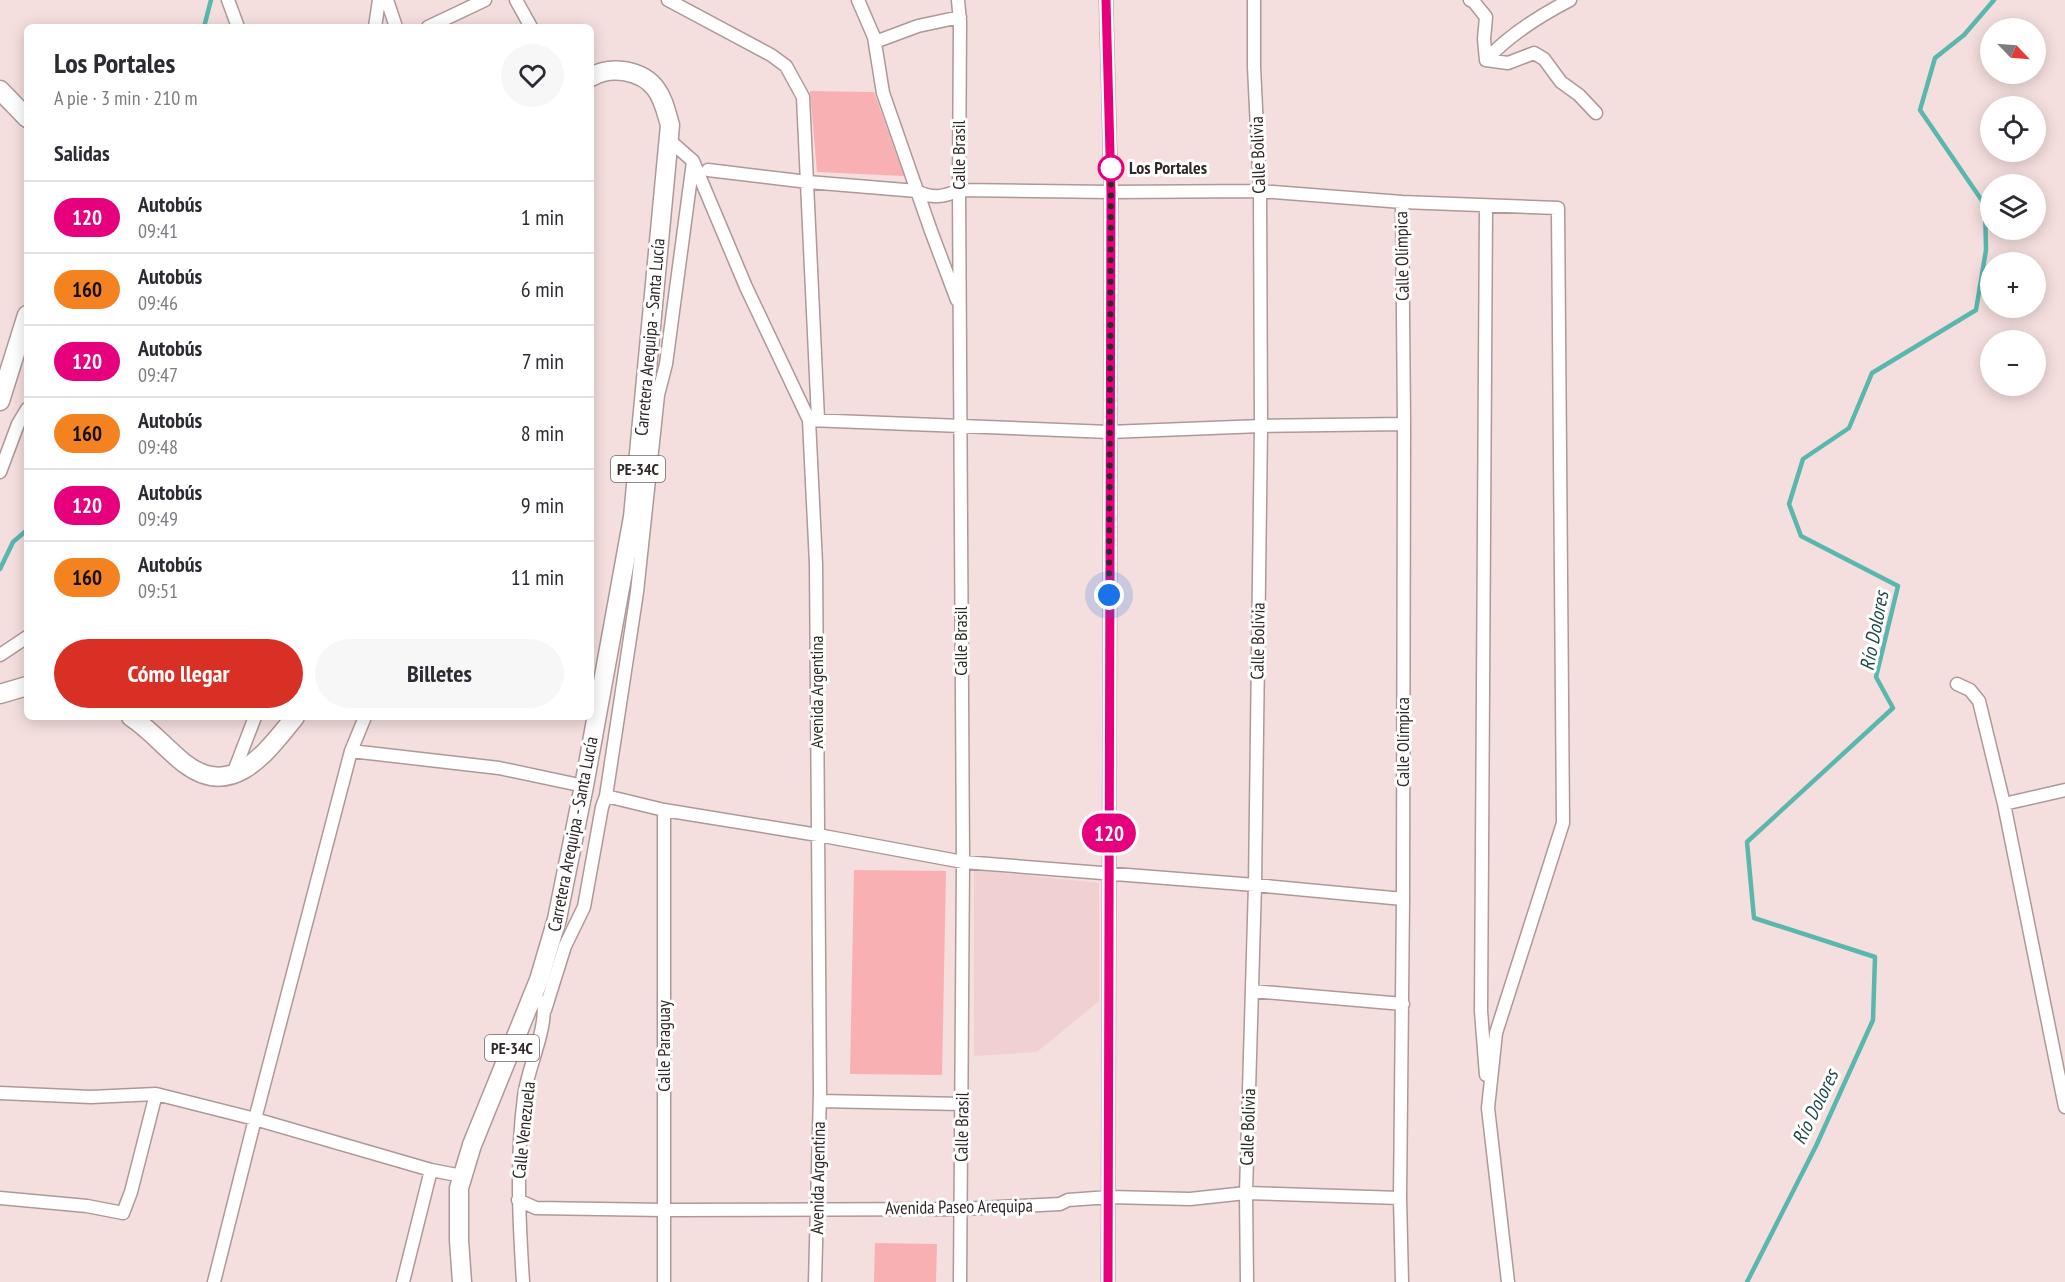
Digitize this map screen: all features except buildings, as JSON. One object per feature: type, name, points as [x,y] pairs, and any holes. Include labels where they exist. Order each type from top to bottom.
[{"type":"main road","name":"Carretera Arequipa - Santa Lucía","points":[[462,1282],[458,1202],[462,1176],[472,1145],[539,980],[557,919],[584,786],[633,517],[670,125],[664,104],[655,87],[646,80],[636,74],[620,71],[594,76]]},
{"type":"main road","points":[[0,90],[24,115]]},
{"type":"main road","points":[[0,401],[24,325]]},
{"type":"main road","points":[[0,694],[24,687]]},
{"type":"main road","points":[[135,720],[186,765],[207,775],[242,772],[255,763],[292,720]]},
{"type":"street","points":[[228,0],[237,24]]},
{"type":"street","points":[[375,24],[379,0]]},
{"type":"street","points":[[387,0],[395,24]]},
{"type":"street","points":[[434,24],[485,0]]},
{"type":"street","points":[[516,0],[529,24]]},
{"type":"street","points":[[668,0],[739,36],[786,66],[803,98],[808,182],[813,419],[1109,432],[1261,426],[1404,424]]},
{"type":"street","points":[[858,0],[875,42],[883,93],[960,307]]},
{"type":"street","name":"Calle Brasil","points":[[958,0],[960,16],[963,862],[960,1282]]},
{"type":"street","points":[[1106,0],[1111,192],[1108,1282]]},
{"type":"street","name":"Calle Bolivia","points":[[1247,1282],[1246,1193],[1255,885],[1261,426],[1260,191],[1254,67],[1254,0]]},
{"type":"street","points":[[1486,60],[1502,43],[1544,14],[1570,0]]},
{"type":"street","points":[[1474,1],[1486,17],[1484,39],[1486,60]]},
{"type":"street","points":[[875,42],[918,26],[960,16]]},
{"type":"street","points":[[1486,60],[1508,63],[1534,53],[1544,59],[1561,82],[1580,95],[1596,113]]},
{"type":"street","name":"Avenida Argentina","points":[[668,139],[693,161],[746,287],[813,419],[820,1101],[815,1282]]},
{"type":"street","points":[[545,1010],[565,946],[584,907],[606,796],[637,592],[658,395],[666,364],[693,161]]},
{"type":"street","points":[[708,170],[808,182],[917,190],[928,197],[947,195],[959,190],[1260,191],[1402,202],[1558,208],[1563,823],[1496,1033],[1488,1108]]},
{"type":"street","name":"Calle Olímpica","points":[[1402,202],[1404,424],[1403,1004],[1400,1198],[1402,1282]]},
{"type":"street","points":[[1486,206],[1481,1011],[1488,1108],[1508,1282]]},
{"type":"street","points":[[0,472],[24,413]]},
{"type":"street","points":[[0,656],[24,639]]},
{"type":"street","points":[[1958,684],[1970,690],[1979,701],[2004,804],[2065,1107]]},
{"type":"street","points":[[233,774],[254,720]]},
{"type":"street","points":[[214,1282],[351,752],[364,720]]},
{"type":"street","points":[[351,752],[499,768],[584,786]]},
{"type":"street","points":[[2004,804],[2065,790]]},
{"type":"street","points":[[606,796],[664,810],[963,862],[1403,899]]},
{"type":"street","name":"Calle Paraguay","points":[[664,810],[664,1282]]},
{"type":"street","name":"Calle Venezuela","points":[[523,1282],[518,1200],[520,1133],[524,1093],[545,1010],[539,980]]},
{"type":"street","points":[[1252,991],[1403,1004]]},
{"type":"street","points":[[0,1093],[91,1097],[156,1095],[255,1119],[431,1170],[462,1176]]},
{"type":"street","points":[[0,1198],[87,1206],[123,1214],[131,1192],[156,1095]]},
{"type":"street","points":[[820,1101],[962,1104]]},
{"type":"street","points":[[403,1282],[431,1170]]},
{"type":"street","name":"Avenida Paseo Arequipa","points":[[518,1200],[536,1208],[664,1210],[961,1209],[1060,1204],[1068,1200],[1109,1197],[1190,1199],[1246,1193],[1400,1198]]},
{"type":"shaded area","points":[[810,91],[874,92],[904,176],[817,172]]},
{"type":"shaded area","points":[[854,870],[946,871],[942,1075],[850,1074]]},
{"type":"shaded area","points":[[974,870],[1099,883],[1099,1001],[1037,1052],[974,1056]]},
{"type":"shaded area","points":[[875,1243],[937,1244],[936,1282],[874,1282]]},
{"type":"waterway","points":[[205,24],[211,0]]},
{"type":"waterway","name":"Río Dolores","points":[[1747,1282],[1816,1146],[1873,1020],[1875,957],[1754,918],[1747,842],[1893,708],[1876,677],[1898,586],[1801,536],[1789,504],[1803,459],[1849,428],[1872,373],[1976,310],[1986,250],[1985,205],[1920,110],[1935,58],[1964,35],[1994,0]]},
{"type":"waterway","points":[[0,569],[13,542],[24,533]]},
{"type":"bus line","name":"120","points":[[1106,0],[1111,192],[1108,1282]]},
{"type":"place","name":"Los Portales","points":[[1111,168]]},
{"type":"route","points":[[1109,595],[1111,168]]}]
